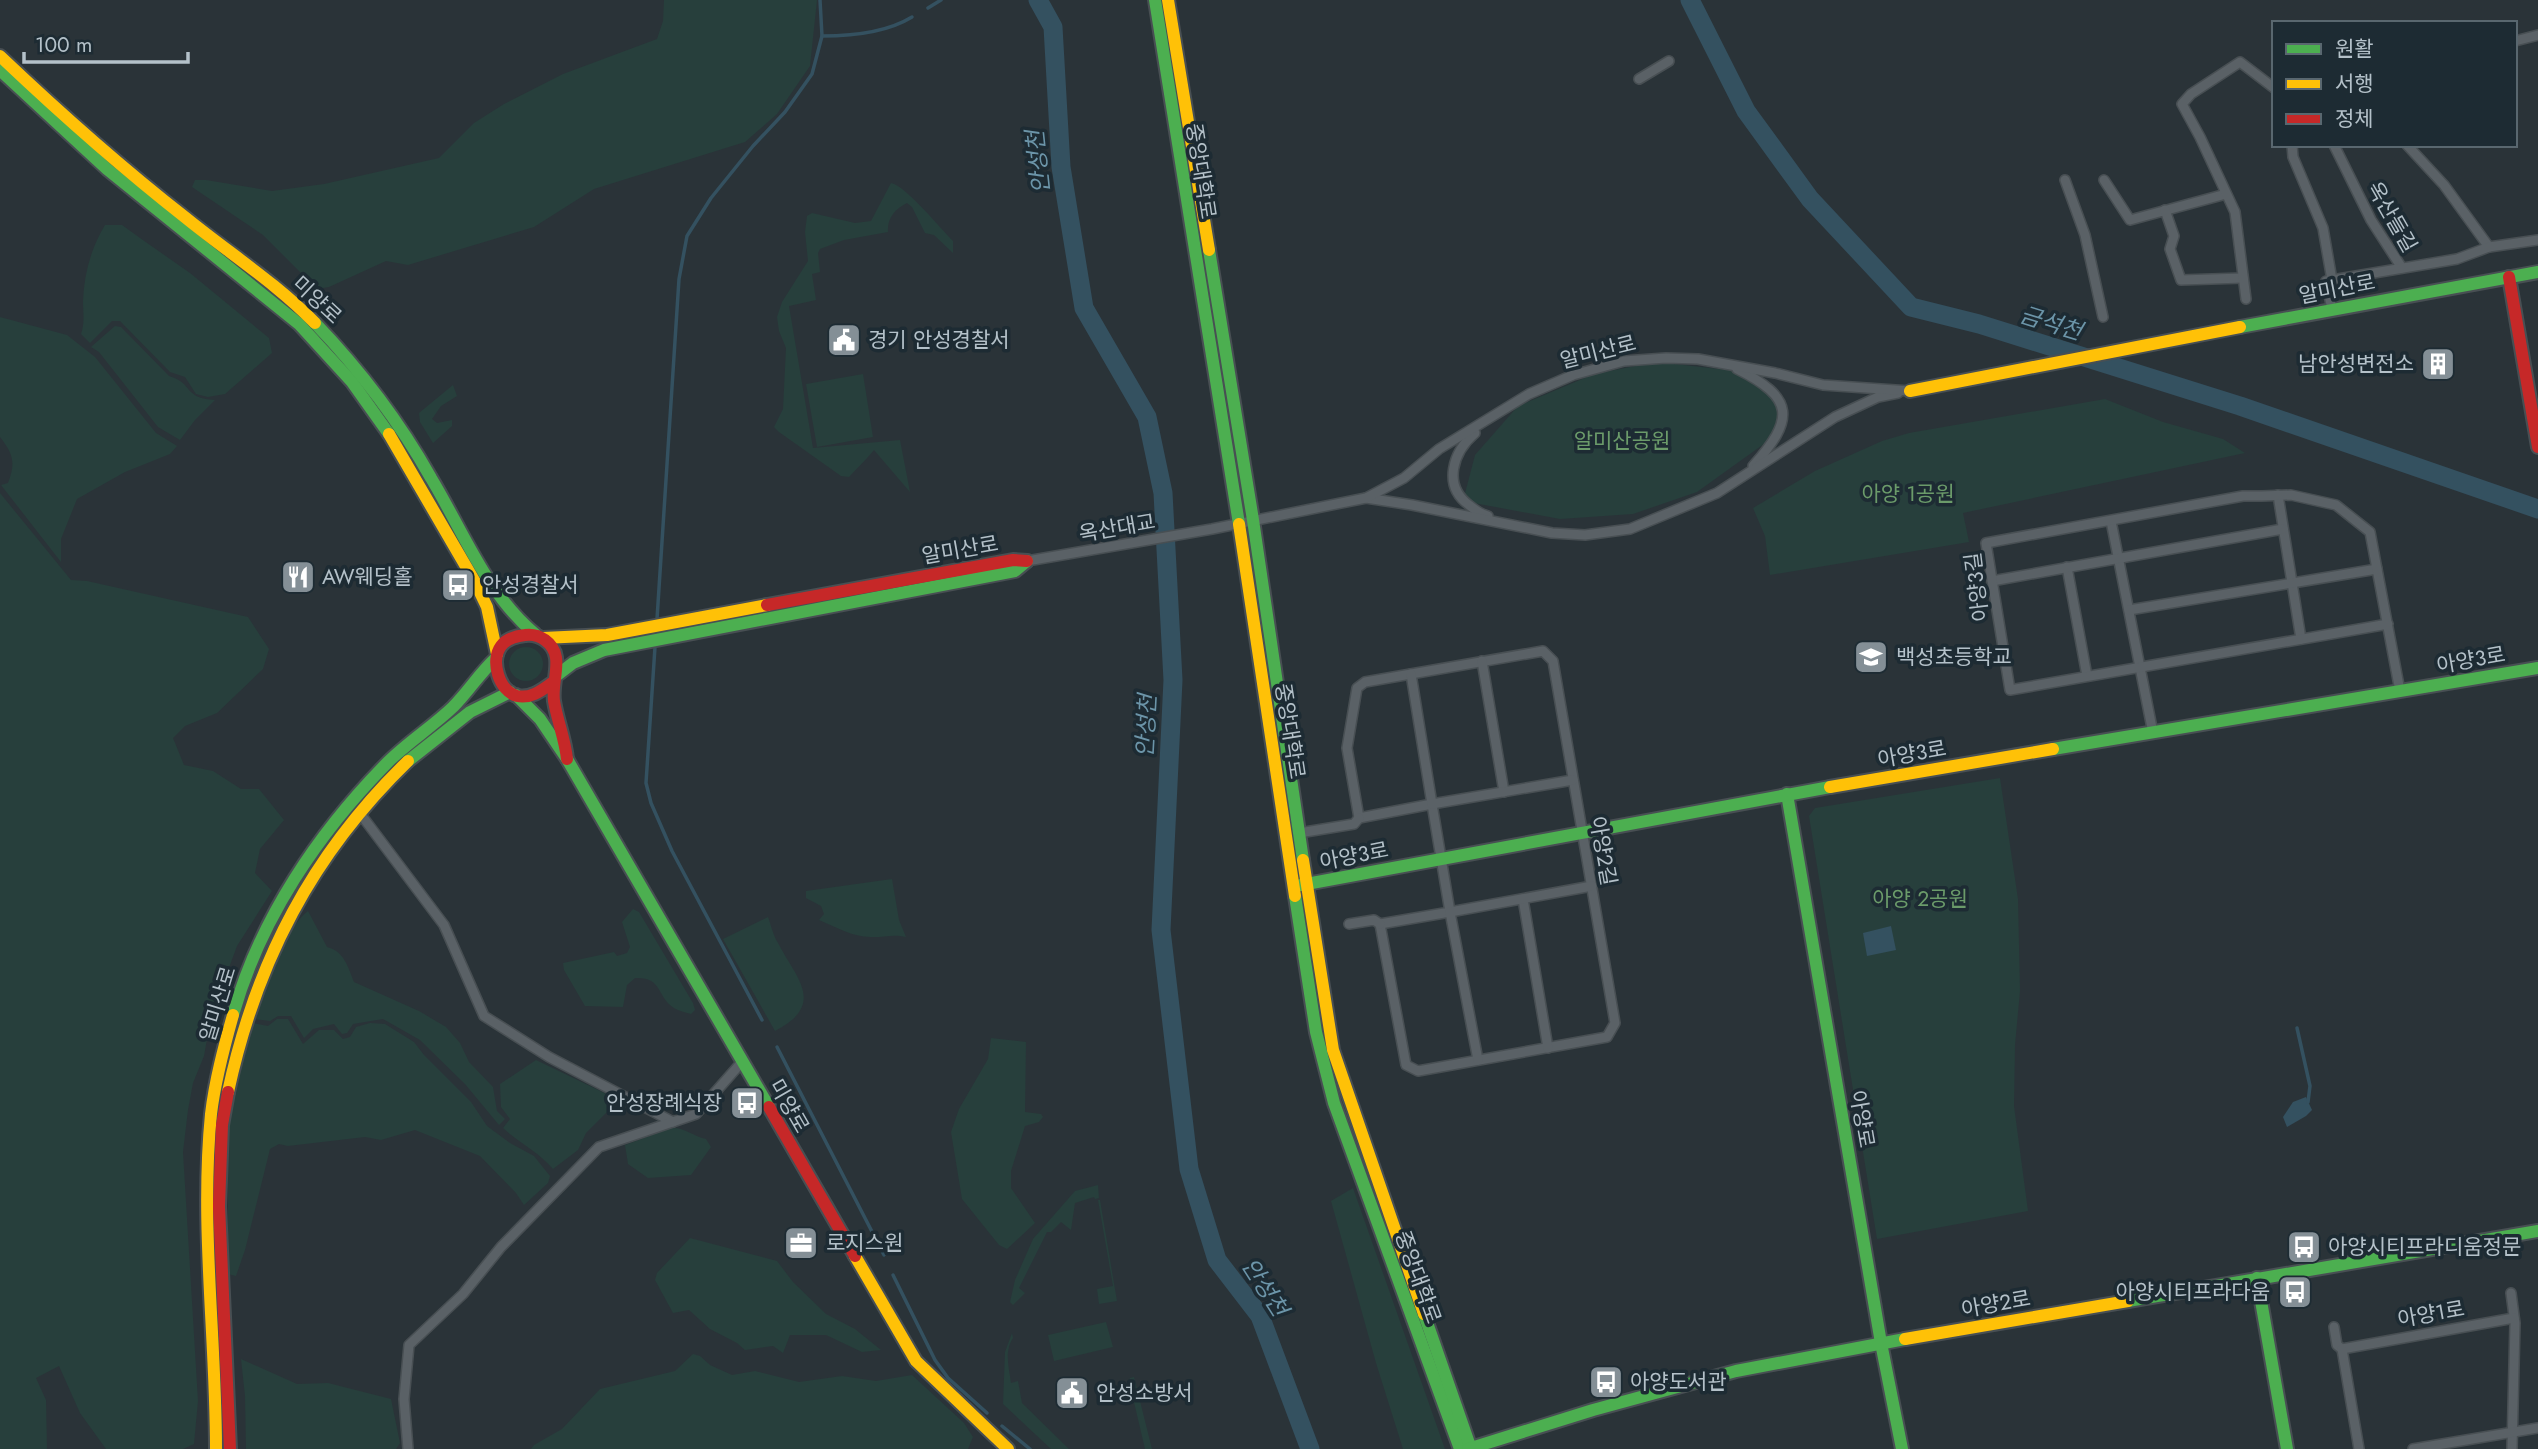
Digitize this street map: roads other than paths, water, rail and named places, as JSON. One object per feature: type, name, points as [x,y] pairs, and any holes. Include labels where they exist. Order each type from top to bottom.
[{"type":"street","name":"중앙대학로","points":[[1155,0],[1238,523],[1300,886],[1333,1050],[1470,1449]]},
{"type":"street","name":"중앙대학로","points":[[1168,0],[1253,520],[1299,834],[1300,886],[1316,1032],[1334,1103],[1460,1449]]},
{"type":"street","points":[[2517,40],[2538,35]]},
{"type":"street","name":"미양로","points":[[0,56],[92,140],[187,219],[253,268],[310,317],[355,365],[387,406],[418,454],[488,580],[524,625],[539,636]]},
{"type":"street","points":[[1639,79],[1669,61]]},
{"type":"street","points":[[2246,299],[2235,212],[2182,104],[2190,94],[2240,62],[2272,86]]},
{"type":"street","name":"미양로","points":[[0,70],[127,186],[265,294],[301,326],[360,391],[389,432],[475,582],[486,607],[496,657]]},
{"type":"street","points":[[2292,147],[2292,157],[2323,228],[2332,309]]},
{"type":"street","name":"옥산들길","points":[[2335,147],[2371,220],[2402,268]]},
{"type":"street","points":[[2409,147],[2444,185],[2489,247]]},
{"type":"street","points":[[2065,180],[2085,235],[2103,317]]},
{"type":"street","points":[[2104,180],[2130,220],[2226,194]]},
{"type":"street","points":[[2165,210],[2174,236],[2170,249],[2181,280],[2243,278]]},
{"type":"street","name":"옥산들길","points":[[2329,281],[2457,259],[2489,247],[2538,240]]},
{"type":"street","name":"알미산로","points":[[1366,498],[1532,530],[1585,535],[1630,529],[1717,493],[1835,417],[1878,397],[2014,369],[2538,272]]},
{"type":"street","points":[[2509,277],[2537,440]]},
{"type":"street","name":"알미산로","points":[[1212,529],[1366,498],[1404,478],[1439,449],[1529,394],[1573,375],[1625,361],[1666,358],[1725,363],[1822,385],[1910,391]]},
{"type":"street","points":[[1725,363],[1775,393],[1782,405],[1783,420],[1774,442],[1745,475]]},
{"type":"street","points":[[1507,409],[1460,447],[1453,466],[1452,486],[1463,501],[1482,515],[1532,530]]},
{"type":"street","points":[[2278,495],[2301,639]]},
{"type":"street","name":"아양3길","points":[[2388,624],[2010,690],[1986,543],[2243,496],[2291,495],[2336,505],[2370,532],[2388,624],[2400,691]]},
{"type":"street","points":[[2111,521],[2153,733]]},
{"type":"street","name":"옥산대교","points":[[1027,561],[1212,529]]},
{"type":"street","points":[[1992,581],[2283,529]]},
{"type":"street","name":"알미산로","points":[[539,636],[607,635],[1002,562],[1027,561]]},
{"type":"street","name":"알미산로","points":[[554,679],[573,663],[604,650],[1015,571],[1027,561]]},
{"type":"street","points":[[2067,568],[2087,676]]},
{"type":"street","points":[[2129,610],[2377,569]]},
{"type":"street","points":[[519,634],[539,636],[551,645],[556,655],[554,679],[542,692],[529,696],[513,694],[501,684],[495,672],[496,657],[505,641],[519,634]]},
{"type":"street","name":"아양2길","points":[[1359,818],[1347,748],[1357,688],[1365,682],[1543,651],[1553,662],[1615,1023],[1607,1037],[1418,1071],[1406,1065],[1380,924]]},
{"type":"street","name":"알미산로","points":[[216,1449],[206,1213],[209,1121],[225,1040],[240,989],[258,943],[283,897],[330,825],[387,762],[452,707],[496,657]]},
{"type":"street","points":[[1482,661],[1504,792]]},
{"type":"street","name":"아양3로","points":[[1300,886],[1787,794],[2538,668]]},
{"type":"street","points":[[1410,674],[1478,1060]]},
{"type":"street","name":"미양로","points":[[554,679],[558,721],[567,746],[568,759]]},
{"type":"street","name":"알미산로","points":[[230,1449],[219,1187],[222,1123],[246,1016],[275,940],[315,872],[359,812],[400,769],[471,710],[513,694]]},
{"type":"street","name":"미양로","points":[[513,694],[540,719],[568,759],[741,1063],[916,1361],[1008,1449]]},
{"type":"street","points":[[1299,834],[1354,824],[1359,818],[1573,780]]},
{"type":"street","name":"아양로","points":[[1787,794],[1881,1343],[1902,1449]]},
{"type":"street","points":[[359,812],[444,925],[484,1016],[549,1057],[673,1122]]},
{"type":"street","points":[[1349,924],[1374,920],[1380,924],[1591,886]]},
{"type":"street","points":[[1523,899],[1548,1048]]},
{"type":"street","points":[[408,1449],[404,1399],[409,1345],[463,1294],[501,1247],[599,1147],[696,1114],[741,1063]]},
{"type":"street","name":"아양2로","points":[[1470,1449],[1593,1410],[1736,1371],[1881,1343],[2538,1231]]},
{"type":"street","points":[[2257,1278],[2287,1449]]},
{"type":"street","points":[[2511,1293],[2514,1318],[2512,1449]]},
{"type":"street","name":"아양1로","points":[[2342,1349],[2514,1318]]},
{"type":"street","points":[[2334,1327],[2337,1345],[2342,1349],[2359,1449]]},
{"type":"street","points":[[2413,1449],[2538,1428]]},
{"type":"water","points":[[1891,926],[1896,950],[1867,956],[1863,933]]},
{"type":"water","points":[[2306,1097],[2312,1110],[2287,1127],[2283,1117],[2293,1102]]},
{"type":"waterway","points":[[657,619],[679,279],[687,236],[711,198],[785,112],[812,74],[822,36],[820,0]]},
{"type":"waterway","points":[[928,8],[941,0]]},
{"type":"waterway","name":"안성천","points":[[1038,0],[1053,27],[1061,167],[1084,308],[1147,417],[1163,493],[1173,680],[1161,930],[1189,1169],[1217,1260],[1260,1316],[1310,1449]]},
{"type":"waterway","name":"금석천","points":[[1690,0],[1746,111],[1810,199],[1911,307],[1979,324],[2240,406],[2538,509]]},
{"type":"waterway","points":[[822,36],[868,32],[891,27],[912,17]]},
{"type":"waterway","points":[[655,647],[646,783],[651,803],[672,851],[762,1020]]},
{"type":"waterway","points":[[2297,1028],[2310,1086],[2308,1102]]},
{"type":"waterway","points":[[777,1047],[884,1255]]},
{"type":"waterway","points":[[893,1275],[935,1360],[948,1378],[987,1413]]},
{"type":"waterway","points":[[1002,1426],[1030,1449]]},
{"type":"place","name":"경기 안성경찰서","points":[[844,340]]},
{"type":"place","name":"남안성변전소","points":[[2438,364]]},
{"type":"place","name":"AW웨딩홀","points":[[298,577]]},
{"type":"place","name":"안성경찰서","points":[[458,585]]},
{"type":"place","name":"백성초등학교","points":[[1871,657]]},
{"type":"place","name":"안성장례식장","points":[[747,1103]]},
{"type":"place","name":"로지스원","points":[[801,1243]]},
{"type":"place","name":"아양시티프라디움정문","points":[[2304,1247]]},
{"type":"place","name":"아양시티프라다움","points":[[2295,1292]]},
{"type":"place","name":"아양도서관","points":[[1606,1382]]},
{"type":"place","name":"안성소방서","points":[[1072,1393]]},
{"type":"park label","name":"알미산공원","points":[[1622,441]]},
{"type":"park label","name":"아양 1공원","points":[[1908,494]]},
{"type":"park label","name":"아양 2공원","points":[[1920,899]]}]
